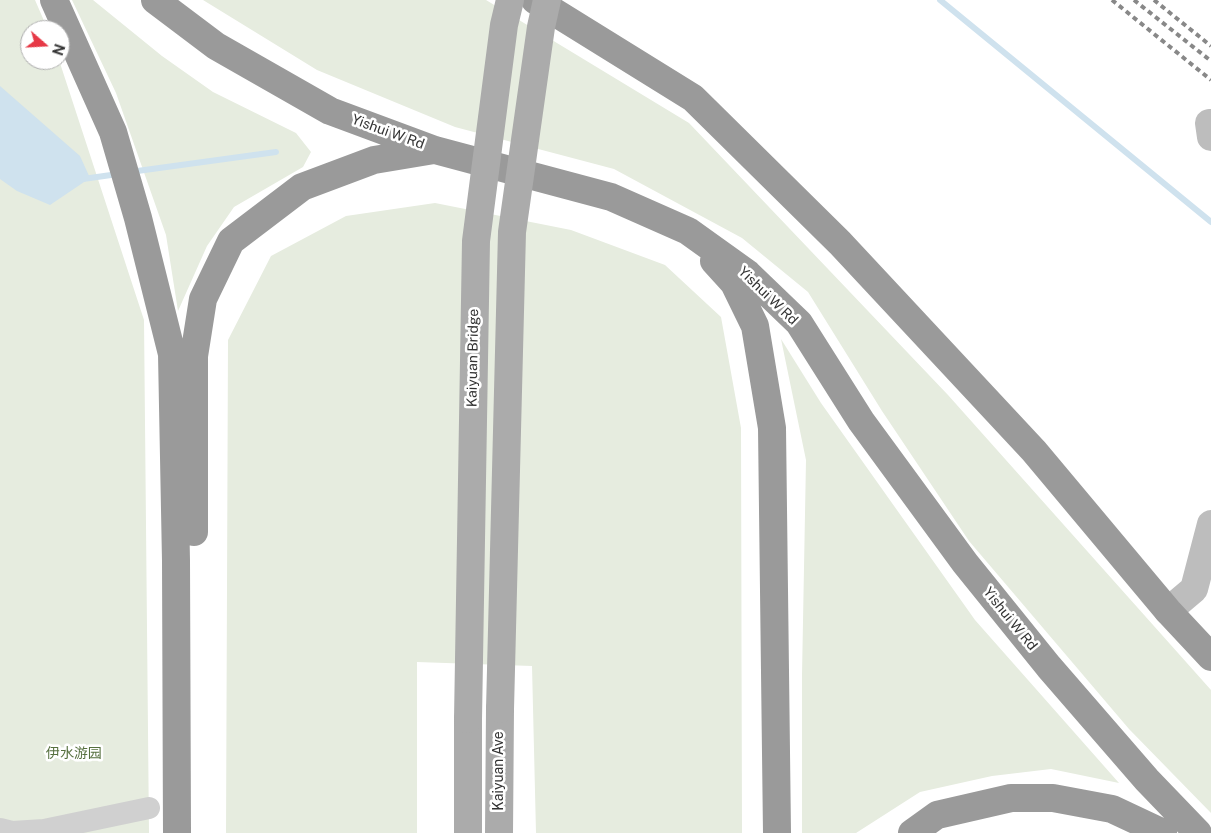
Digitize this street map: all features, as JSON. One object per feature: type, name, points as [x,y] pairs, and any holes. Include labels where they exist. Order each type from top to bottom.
[{"type":"highway","points":[[54,0],[113,132],[138,218],[172,354],[176,561],[177,833]]},
{"type":"highway","name":"Yishui W Rd","points":[[155,0],[216,46],[330,111],[435,150],[611,197],[688,231],[748,274],[799,323],[861,421],[965,563],[1049,667],[1147,780],[1198,833]]},
{"type":"highway","points":[[535,0],[693,98],[840,244],[1034,451],[1168,611],[1211,657]]},
{"type":"highway","points":[[195,833],[194,356],[202,298],[231,241],[302,188],[374,160],[435,150]]},
{"type":"highway","points":[[688,231],[734,283],[755,326],[772,428],[777,833]]},
{"type":"highway","points":[[912,833],[937,815],[1011,798],[1054,798],[1112,808],[1163,833]]},
{"type":"main road","name":"Kaiyuan Bridge","points":[[468,833],[468,719],[476,241],[504,25],[510,0]]},
{"type":"main road","name":"Kaiyuan Ave","points":[[499,833],[500,709],[512,232],[541,27],[547,0]]},
{"type":"street","points":[[1168,611],[1194,589],[1211,524]]},
{"type":"street","points":[[0,829],[12,832],[43,832],[149,808]]},
{"type":"green space","name":"伊水游园","points":[[0,0],[35,0],[44,20],[20,20],[20,70],[62,70],[144,320],[149,833],[0,833]]},
{"type":"green space","points":[[72,0],[93,0],[162,56],[213,92],[296,133],[311,152],[303,167],[234,207],[207,246],[178,311],[166,235],[116,93]]},
{"type":"green space","points":[[203,0],[486,0],[689,123],[948,395],[1211,690],[1211,813],[1129,729],[969,541],[882,411],[808,292],[742,238],[614,169],[455,127],[317,70]]},
{"type":"green space","points":[[435,203],[571,230],[665,265],[721,317],[741,428],[742,833],[536,833],[532,666],[417,662],[417,833],[226,833],[228,340],[271,256],[346,216]]},
{"type":"green space","points":[[781,339],[821,403],[975,620],[1119,783],[1051,769],[992,776],[920,792],[856,833],[802,833],[802,675],[806,460]]},
{"type":"water","points":[[0,86],[80,156],[90,178],[50,205],[17,191],[0,179]]},
{"type":"waterway","points":[[940,0],[1211,222]]},
{"type":"waterway","points":[[130,172],[276,152]]},
{"type":"waterway","points":[[83,179],[118,174]]},
{"type":"railway","points":[[1112,0],[1211,80]]},
{"type":"railway","points":[[1134,0],[1211,61]]},
{"type":"railway","points":[[1154,0],[1211,46]]}]
